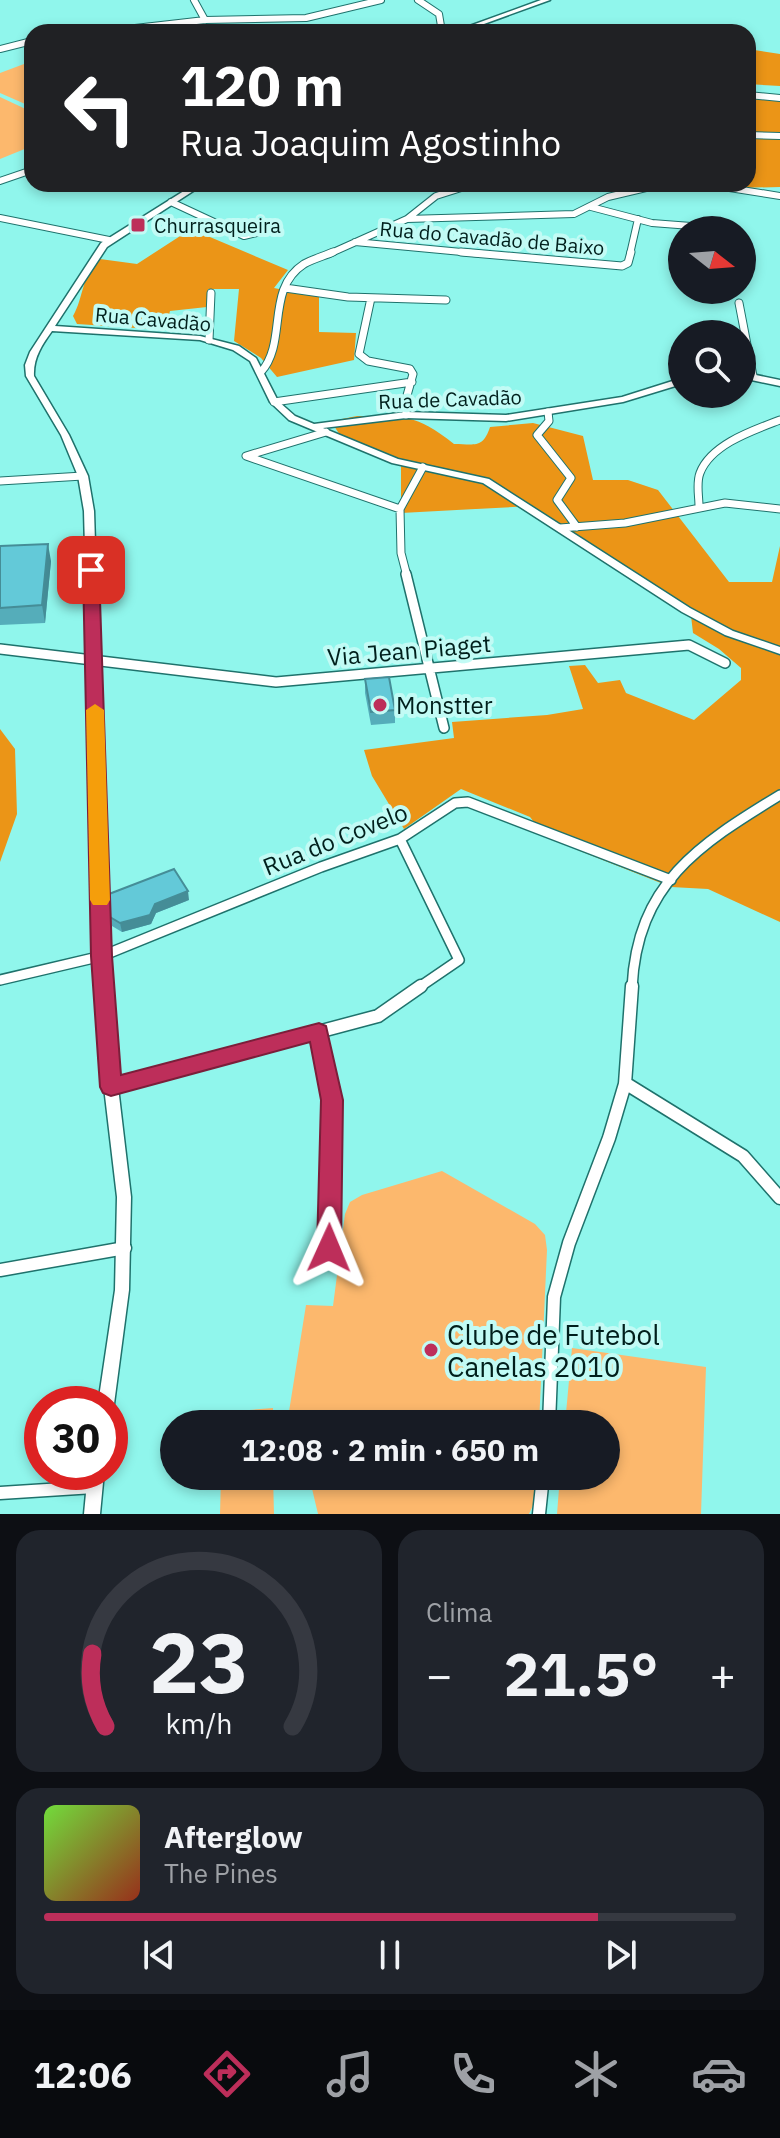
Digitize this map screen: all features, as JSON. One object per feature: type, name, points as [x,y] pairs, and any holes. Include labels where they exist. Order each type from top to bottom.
[{"type":"street","points":[[194,0],[205,20]]},
{"type":"street","points":[[173,24],[205,20],[306,18],[381,0]]},
{"type":"street","points":[[418,0],[439,14],[441,24]]},
{"type":"street","points":[[479,24],[547,0]]},
{"type":"street","points":[[0,49],[24,43]]},
{"type":"street","points":[[756,96],[780,98]]},
{"type":"street","points":[[756,135],[780,136]]},
{"type":"street","points":[[0,181],[24,173]]},
{"type":"street","points":[[108,1386],[125,1248],[124,1197],[111,1087],[102,956],[89,511],[83,476],[65,435],[30,376],[29,365],[34,352],[109,240],[187,192]]},
{"type":"street","points":[[261,372],[272,360],[276,309],[285,288],[303,265],[407,219],[436,196],[449,192]]},
{"type":"street","points":[[407,219],[559,216],[581,213],[608,197],[624,192]]},
{"type":"street","points":[[755,192],[780,196]]},
{"type":"street","points":[[171,202],[244,236],[266,231]]},
{"type":"street","points":[[591,207],[638,219],[668,222]]},
{"type":"street","points":[[0,218],[109,240]]},
{"type":"street","name":"Rua do Cavadão de Baixo","points":[[355,242],[622,266],[628,263],[638,219]]},
{"type":"street","points":[[285,288],[371,298],[446,300]]},
{"type":"street","points":[[209,340],[211,293]]},
{"type":"street","points":[[371,298],[359,354],[368,361],[410,369],[412,382],[403,403],[406,415]]},
{"type":"street","name":"Rua Cavadão","points":[[50,328],[209,340],[241,351],[261,372],[274,402]]},
{"type":"street","points":[[756,377],[780,383]]},
{"type":"street","points":[[274,402],[412,382]]},
{"type":"street","name":"Rua de Cavadão","points":[[311,426],[406,415],[487,419],[623,399],[668,385]]},
{"type":"street","points":[[274,402],[284,413],[395,461],[486,481],[708,622],[780,651]]},
{"type":"street","points":[[548,412],[549,421],[537,435],[571,478],[557,500],[577,527]]},
{"type":"street","points":[[699,506],[698,479],[701,469],[732,441],[777,423]]},
{"type":"street","points":[[326,432],[246,456],[400,509]]},
{"type":"street","points":[[423,467],[400,509],[401,553],[444,728]]},
{"type":"street","points":[[0,481],[83,476]]},
{"type":"street","points":[[560,528],[633,521],[672,509],[699,506],[755,504],[780,509]]},
{"type":"street","name":"Via Jean Piaget","points":[[0,649],[276,682],[689,645],[725,663]]},
{"type":"street","points":[[550,1410],[554,1298],[625,1083],[632,1031],[633,979],[644,922],[671,880],[709,841],[780,795]]},
{"type":"street","name":"Rua do Covelo","points":[[0,980],[102,956],[321,867],[400,839],[455,803],[468,802],[671,880]]},
{"type":"street","points":[[111,1087],[378,1016],[459,960],[400,839]]},
{"type":"street","points":[[319,1032],[332,1100],[329,1248]]},
{"type":"street","points":[[625,1083],[743,1156],[780,1198]]},
{"type":"street","points":[[0,1270],[125,1248]]},
{"type":"street","points":[[0,1493],[24,1490]]},
{"type":"street","points":[[92,1514],[94,1490]]},
{"type":"street","points":[[539,1514],[542,1490]]},
{"type":"shaded area","points":[[756,50],[780,54],[780,86],[756,84]]},
{"type":"shaded area","points":[[24,64],[24,104],[0,93],[0,73]]},
{"type":"shaded area","points":[[0,97],[24,108],[24,149],[0,159]]},
{"type":"shaded area","points":[[756,98],[780,99],[780,187],[756,188]]},
{"type":"shaded area","points":[[191,229],[288,270],[274,288],[319,297],[319,332],[356,333],[354,360],[277,377],[261,358],[234,341],[239,289],[208,289],[207,307],[170,311],[165,330],[77,324],[73,316],[86,279],[100,259],[137,264]]},
{"type":"shaded area","points":[[357,416],[409,419],[429,427],[454,444],[481,442],[490,427],[533,423],[583,436],[593,480],[628,480],[658,490],[729,582],[772,582],[780,546],[780,922],[708,889],[671,887],[580,851],[541,831],[530,817],[461,789],[404,829],[372,776],[364,750],[454,738],[452,722],[547,715],[583,709],[569,666],[585,665],[598,683],[620,680],[626,693],[694,720],[741,680],[741,668],[693,633],[690,607],[576,541],[531,506],[401,513],[401,465],[340,435],[334,426],[337,420]]},
{"type":"shaded area","points":[[0,729],[15,749],[17,814],[0,862]]},
{"type":"shaded area","points":[[442,1171],[535,1224],[545,1235],[547,1250],[540,1410],[289,1410],[306,1305],[333,1306],[345,1214],[350,1202],[362,1195]]},
{"type":"shaded area","points":[[572,1348],[706,1367],[701,1514],[557,1514],[559,1490],[620,1490],[620,1410],[566,1410]]},
{"type":"shaded area","points":[[221,1490],[273,1490],[274,1514],[220,1514]]},
{"type":"shaded area","points":[[312,1490],[536,1490],[529,1514],[318,1514]]},
{"type":"building","points":[[48,544],[42,605],[0,608],[0,546]]},
{"type":"building","points":[[389,677],[395,710],[371,712],[365,679]]},
{"type":"building","points":[[174,869],[188,891],[155,904],[150,915],[120,923],[110,917],[109,894]]},
{"type":"slow traffic","points":[[95,710],[100,900]]},
{"type":"place","name":"Churrasqueira","points":[[138,225]]},
{"type":"place","name":"Monstter","points":[[380,705]]},
{"type":"place","name":"Clube de Futebol Canelas 2010","points":[[431,1350]]},
{"type":"route","points":[[91,570],[102,956],[111,1087],[319,1032],[332,1100],[329,1248]]}]
